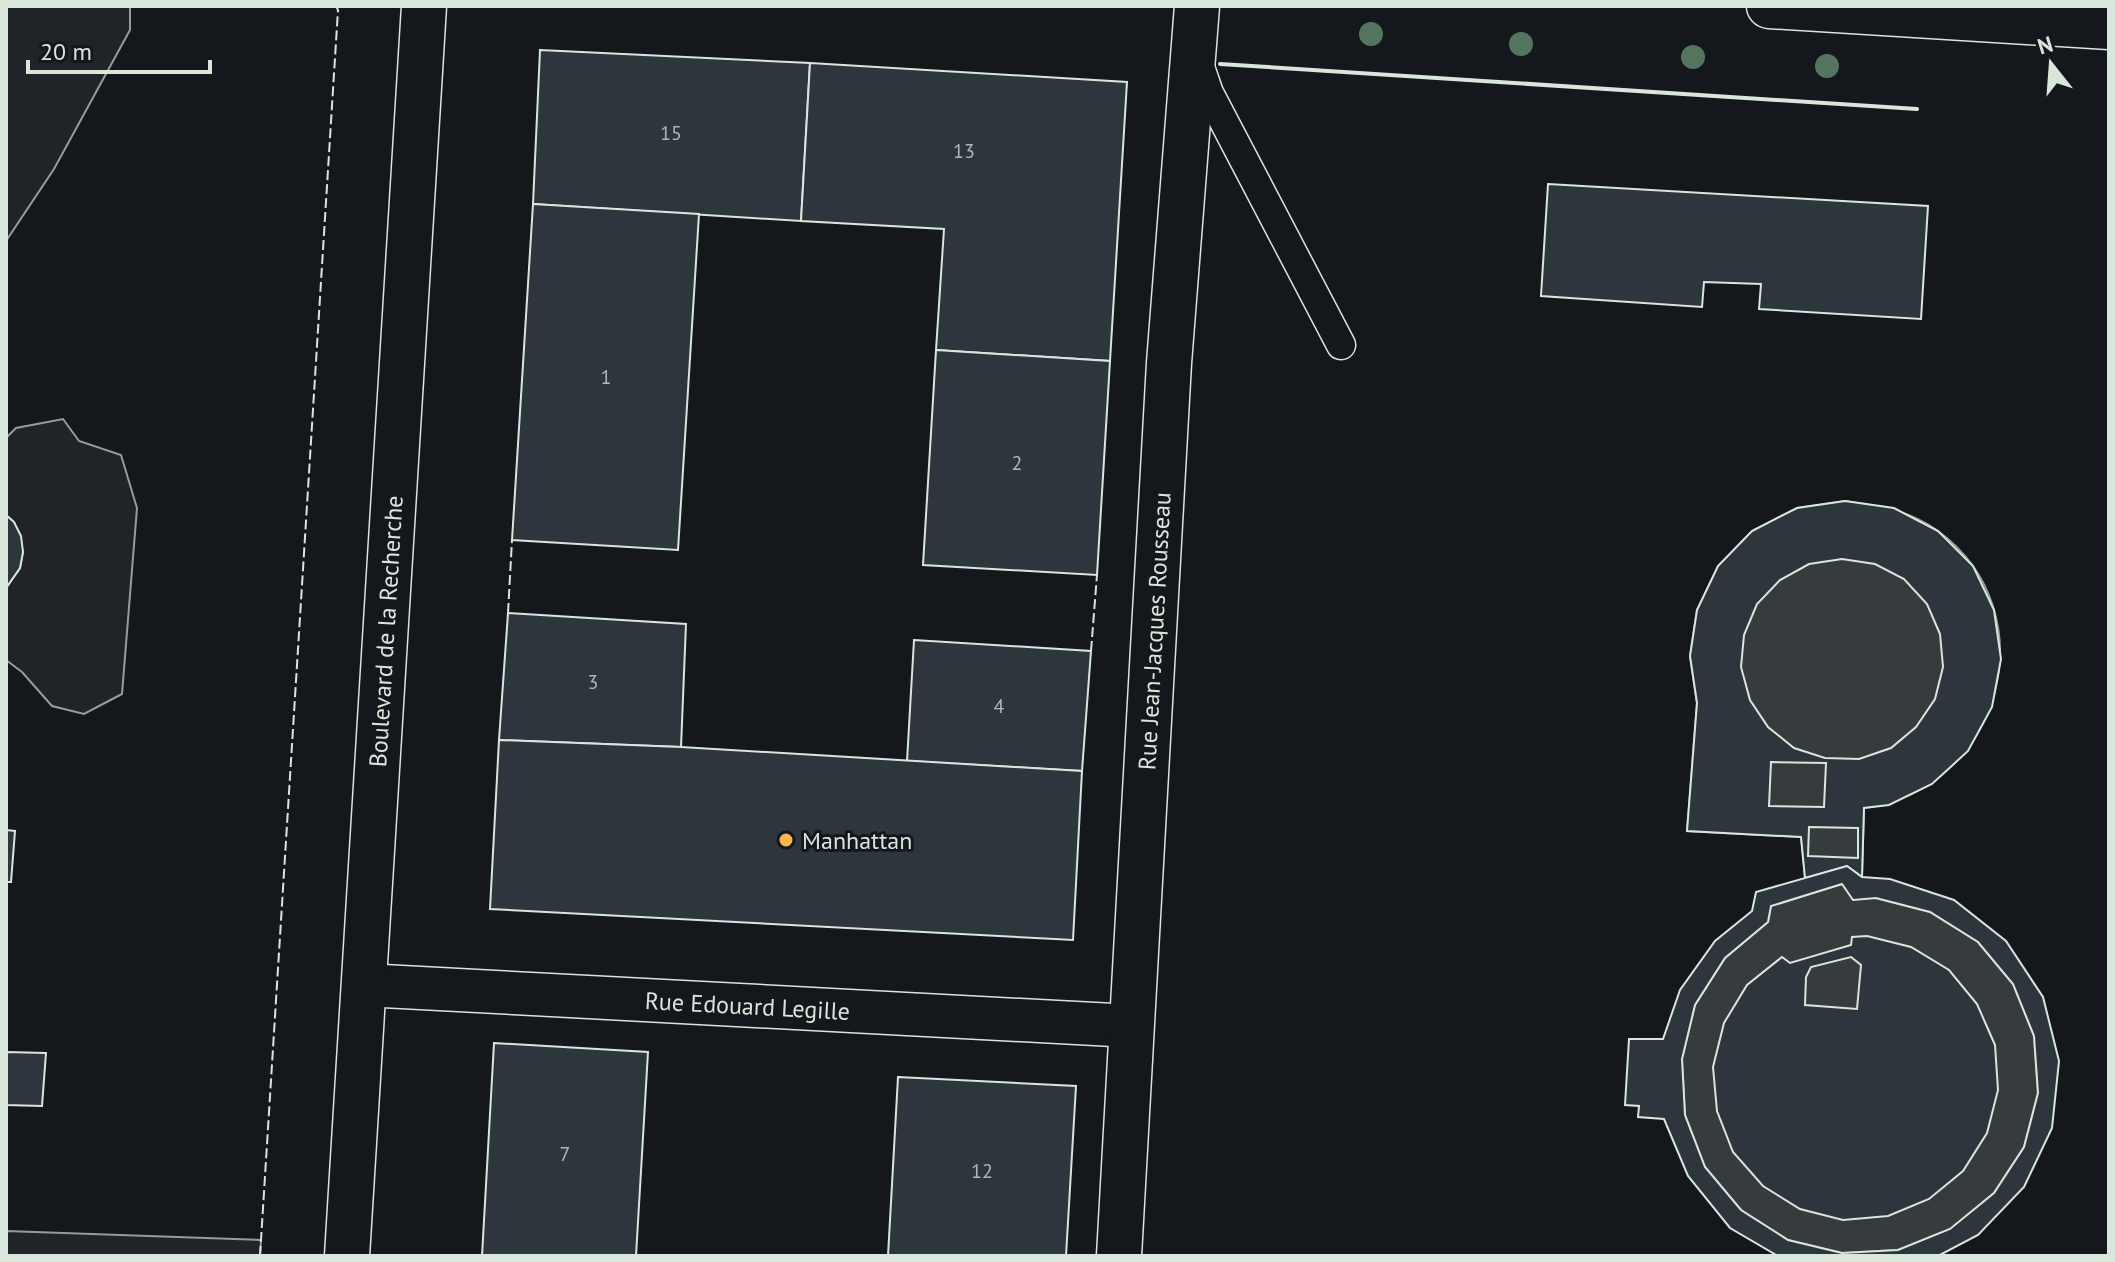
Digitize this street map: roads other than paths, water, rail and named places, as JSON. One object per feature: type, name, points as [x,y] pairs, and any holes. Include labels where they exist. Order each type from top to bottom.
[{"type":"main road","name":"Boulevard de la Recherche","points":[[347,1256],[424,6]]},
{"type":"main road","name":"Rue Jean-Jacques Rousseau","points":[[1119,1256],[1169,363],[1197,6]]},
{"type":"main road","points":[[1769,6],[1995,13],[2109,27]]},
{"type":"street","name":"Rue Edouard Legille","points":[[364,985],[1132,1026]]},
{"type":"lane","points":[[1194,50],[1209,93],[1341,345]]},
{"type":"place","name":"Manhattan","points":[[786,840]]}]
